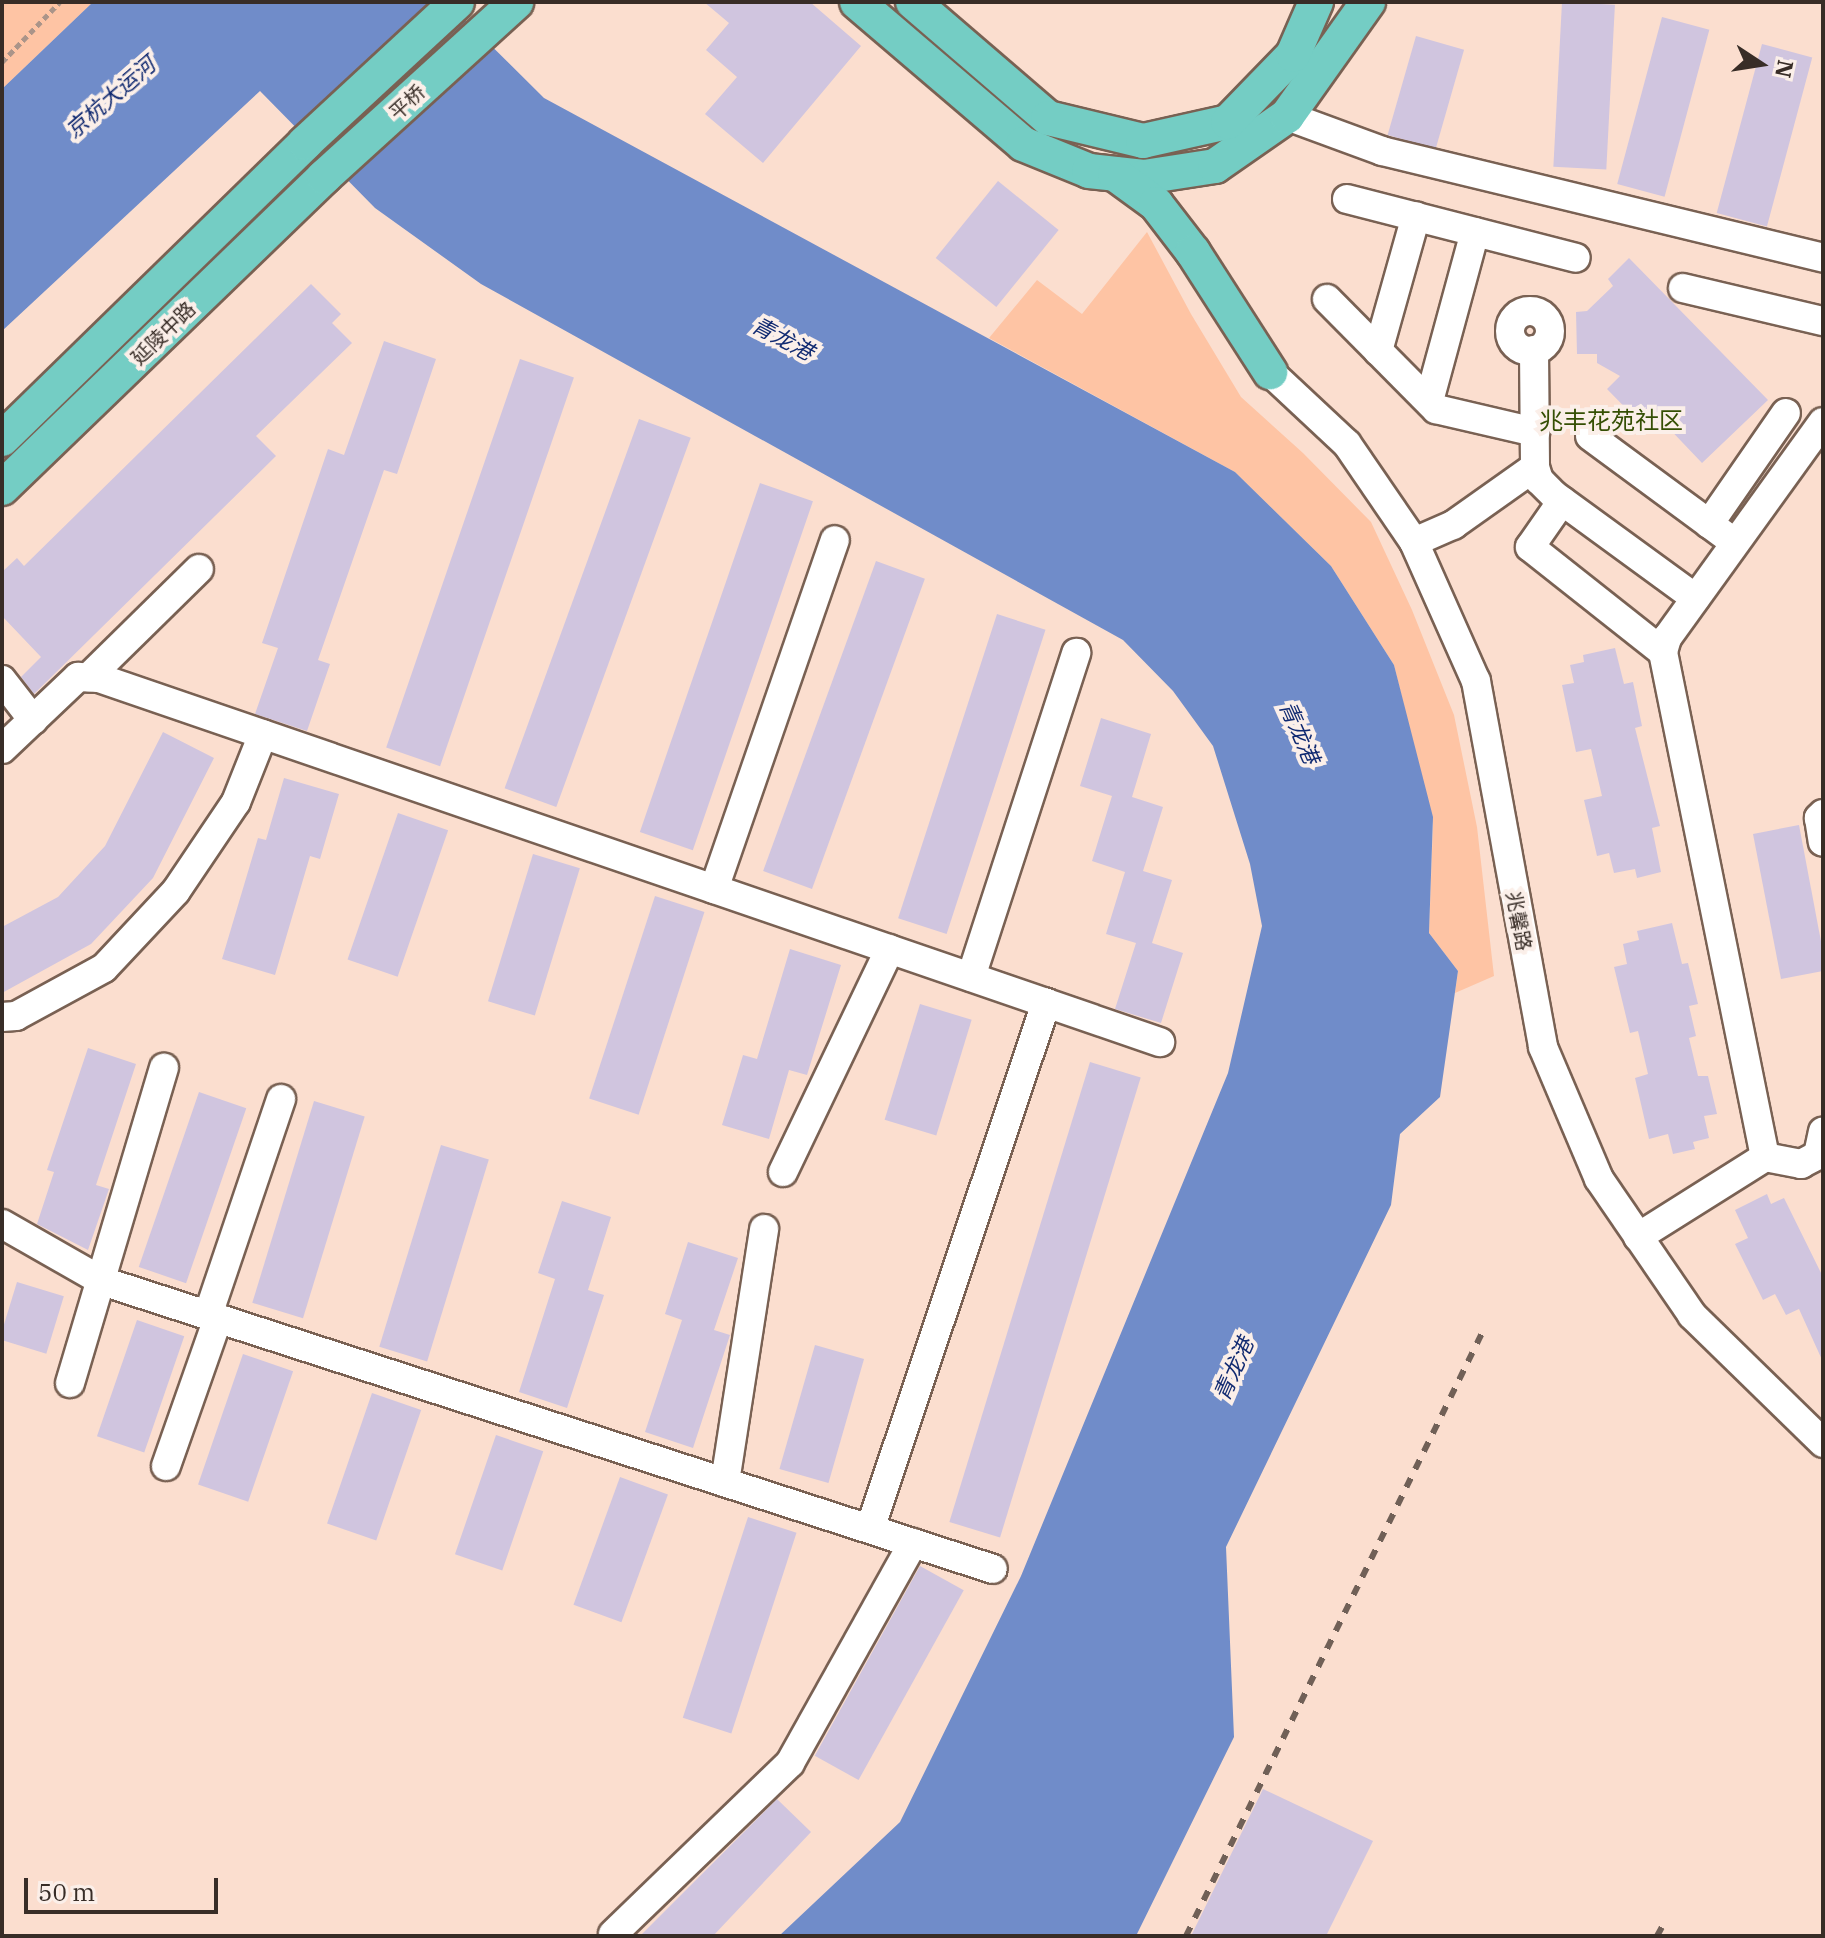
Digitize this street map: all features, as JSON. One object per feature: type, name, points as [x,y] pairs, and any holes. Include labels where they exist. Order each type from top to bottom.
[{"type":"main road","name":"平桥","points":[[305,143],[457,2]]},
{"type":"main road","name":"平桥","points":[[324,177],[516,2]]},
{"type":"main road","points":[[857,2],[1023,144],[1089,171],[1144,177],[1215,166],[1287,116],[1368,2]]},
{"type":"main road","points":[[913,2],[1048,118],[1143,141],[1228,122],[1293,55],[1316,2]]},
{"type":"main road","points":[[2,410],[213,202],[305,143]]},
{"type":"main road","name":"延陵中路","points":[[2,439],[305,143]]},
{"type":"main road","points":[[1114,173],[1156,204],[1193,252],[1270,372]]},
{"type":"main road","name":"延陵中路","points":[[2,488],[324,177]]},
{"type":"street","points":[[1287,116],[1382,151],[1823,258]]},
{"type":"street","points":[[1347,199],[1576,258]]},
{"type":"street","points":[[1378,351],[1416,216]]},
{"type":"street","points":[[1429,401],[1475,232]]},
{"type":"street","points":[[1683,288],[1823,321]]},
{"type":"street","points":[[1327,299],[1436,409],[1535,432]]},
{"type":"street","points":[[1534,350],[1535,467],[1539,480],[1562,501],[1695,598]]},
{"type":"street","name":"兆馨路","points":[[1270,372],[1347,444],[1414,542],[1476,681],[1543,1047],[1599,1179],[1692,1315],[1823,1443]]},
{"type":"street","points":[[1709,524],[1786,413]]},
{"type":"street","points":[[1765,1157],[1663,652],[1667,638],[1823,422]]},
{"type":"street","points":[[1590,436],[1735,543]]},
{"type":"street","points":[[1414,542],[1453,525],[1535,467]]},
{"type":"street","points":[[1562,501],[1530,547],[1663,652]]},
{"type":"street","points":[[714,889],[835,540]]},
{"type":"street","points":[[89,677],[199,569]]},
{"type":"street","points":[[971,977],[1076,653]]},
{"type":"street","points":[[2,749],[78,677],[89,677],[1160,1042]]},
{"type":"street","points":[[2,680],[33,720]]},
{"type":"street","points":[[2,1017],[16,1016],[104,968],[166,902],[236,802],[263,734]]},
{"type":"street","points":[[1823,814],[1819,818],[1823,842]]},
{"type":"street","points":[[783,1172],[890,949]]},
{"type":"street","points":[[870,1529],[1046,1003]]},
{"type":"street","points":[[70,1383],[164,1068]]},
{"type":"street","points":[[166,1466],[281,1099]]},
{"type":"street","points":[[1638,1237],[1765,1157],[1801,1164],[1818,1155],[1823,1132]]},
{"type":"street","points":[[725,1482],[764,1229]]},
{"type":"street","points":[[4,1235],[102,1281],[993,1569]]},
{"type":"street","points":[[613,1934],[790,1763],[913,1543]]},
{"type":"path","points":[[2,62],[60,2]]},
{"type":"shaded area","points":[[2,2],[93,2],[2,89]]},
{"type":"shaded area","points":[[1147,232],[1241,397],[1303,453],[1371,522],[1412,610],[1454,715],[1477,827],[1494,976],[1455,993],[1458,971],[1429,933],[1433,825],[1394,665],[1331,566],[1235,472],[989,338],[1037,280],[1082,314]]},
{"type":"water","points":[[93,2],[447,2],[544,98],[1235,472],[1331,566],[1394,665],[1433,817],[1429,933],[1458,971],[1440,1097],[1400,1134],[1391,1205],[1226,1547],[1234,1737],[1136,1936],[779,1936],[900,1822],[1021,1576],[1228,1073],[1262,926],[1250,864],[1213,746],[1173,691],[1123,640],[481,284],[375,208],[260,91],[2,331],[2,89]]},
{"type":"building","points":[[704,2],[810,2],[861,46],[763,163],[705,114],[737,77],[706,50],[729,23]]},
{"type":"building","points":[[1562,2],[1615,5],[1606,170],[1553,167]]},
{"type":"building","points":[[1662,17],[1709,30],[1665,197],[1617,184]]},
{"type":"building","points":[[1416,36],[1464,50],[1436,149],[1388,135]]},
{"type":"building","points":[[1762,44],[1812,57],[1767,226],[1717,213]]},
{"type":"building","points":[[998,181],[1059,230],[996,307],[936,258]]},
{"type":"building","points":[[1629,258],[1768,400],[1702,463],[1662,421],[1650,433],[1607,389],[1620,376],[1597,363],[1597,354],[1577,354],[1576,312],[1587,311],[1613,286],[1608,279]]},
{"type":"building","points":[[311,284],[341,314],[332,323],[352,343],[256,436],[276,456],[34,694],[21,677],[41,657],[2,616],[2,572],[17,558],[24,566]]},
{"type":"building","points":[[384,341],[436,359],[397,474],[384,470],[318,660],[330,664],[307,731],[255,714],[278,648],[262,643],[328,449],[344,455]]},
{"type":"building","points":[[520,359],[574,378],[440,766],[386,748]]},
{"type":"building","points":[[639,419],[691,438],[556,807],[505,788]]},
{"type":"building","points":[[760,483],[813,501],[693,850],[640,832]]},
{"type":"building","points":[[876,561],[925,579],[812,889],[763,871]]},
{"type":"building","points":[[997,614],[1046,630],[947,934],[898,918]]},
{"type":"building","points":[[1615,648],[1624,684],[1633,682],[1642,726],[1635,728],[1660,826],[1652,828],[1661,872],[1637,878],[1635,869],[1614,873],[1609,853],[1597,856],[1584,800],[1602,796],[1591,749],[1576,752],[1562,685],[1574,683],[1570,665],[1584,662],[1583,655]]},
{"type":"building","points":[[1101,718],[1151,734],[1132,797],[1163,807],[1143,871],[1172,880],[1152,943],[1183,953],[1161,1023],[1115,1009],[1136,943],[1106,934],[1125,872],[1092,861],[1112,796],[1080,786]]},
{"type":"building","points":[[163,732],[214,758],[153,878],[91,944],[2,993],[2,927],[58,897],[105,846]]},
{"type":"building","points":[[284,778],[339,794],[320,859],[310,856],[275,975],[222,959],[258,838],[266,840]]},
{"type":"building","points":[[398,813],[448,830],[398,977],[348,960]]},
{"type":"building","points":[[1799,825],[1823,952],[1823,971],[1781,979],[1753,834]]},
{"type":"building","points":[[533,854],[580,868],[535,1016],[488,1001]]},
{"type":"building","points":[[655,896],[704,912],[639,1115],[589,1099]]},
{"type":"building","points":[[1672,923],[1682,964],[1688,963],[1698,1004],[1689,1006],[1696,1036],[1689,1038],[1698,1076],[1708,1076],[1717,1114],[1704,1116],[1709,1138],[1693,1142],[1695,1149],[1673,1154],[1668,1134],[1649,1139],[1635,1078],[1648,1074],[1638,1031],[1630,1033],[1614,967],[1627,964],[1623,944],[1639,940],[1637,931]]},
{"type":"building","points":[[790,949],[841,965],[807,1075],[789,1070],[769,1139],[722,1125],[743,1055],[757,1059]]},
{"type":"building","points":[[920,1004],[972,1020],[936,1136],[885,1120]]},
{"type":"building","points":[[88,1048],[136,1064],[96,1185],[109,1189],[88,1250],[37,1224],[54,1172],[47,1170]]},
{"type":"building","points":[[1090,1062],[1141,1077],[1000,1537],[949,1522]]},
{"type":"building","points":[[199,1092],[246,1108],[186,1283],[139,1267]]},
{"type":"building","points":[[314,1101],[365,1116],[303,1318],[252,1303]]},
{"type":"building","points":[[441,1145],[489,1160],[427,1361],[379,1347]]},
{"type":"building","points":[[1767,1194],[1771,1204],[1784,1198],[1823,1277],[1823,1362],[1799,1309],[1786,1315],[1775,1294],[1763,1300],[1735,1244],[1748,1238],[1735,1210]]},
{"type":"building","points":[[562,1201],[611,1217],[588,1290],[604,1295],[567,1408],[519,1392],[555,1279],[538,1273]]},
{"type":"building","points":[[688,1242],[738,1258],[714,1330],[730,1335],[693,1448],[645,1432],[682,1320],[665,1314]]},
{"type":"building","points":[[17,1282],[64,1296],[46,1354],[2,1340]]},
{"type":"building","points":[[137,1320],[184,1336],[144,1453],[97,1436]]},
{"type":"building","points":[[815,1345],[864,1359],[828,1483],[779,1469]]},
{"type":"building","points":[[243,1354],[293,1371],[248,1502],[198,1484]]},
{"type":"building","points":[[372,1393],[421,1410],[376,1540],[327,1523]]},
{"type":"building","points":[[496,1435],[543,1451],[502,1570],[455,1554]]},
{"type":"building","points":[[620,1477],[668,1494],[621,1622],[573,1605]]},
{"type":"building","points":[[748,1517],[797,1533],[731,1733],[683,1718]]},
{"type":"building","points":[[920,1566],[964,1590],[859,1780],[815,1756]]},
{"type":"building","points":[[1263,1789],[1373,1841],[1326,1936],[1191,1936]]},
{"type":"building","points":[[777,1799],[811,1832],[713,1936],[640,1936]]},
{"type":"railway","points":[[1186,1936],[1484,1329]]},
{"type":"railway","points":[[1657,1936],[1662,1927]]},
{"type":"district","name":"兆丰花苑社区","points":[[1611,421]]},
{"type":"water label","name":"京杭大运河","points":[[110,97]]},
{"type":"water label","name":"青龙港","points":[[783,338]]},
{"type":"water label","name":"青龙港","points":[[1300,732]]},
{"type":"water label","name":"青龙港","points":[[1233,1369]]}]
